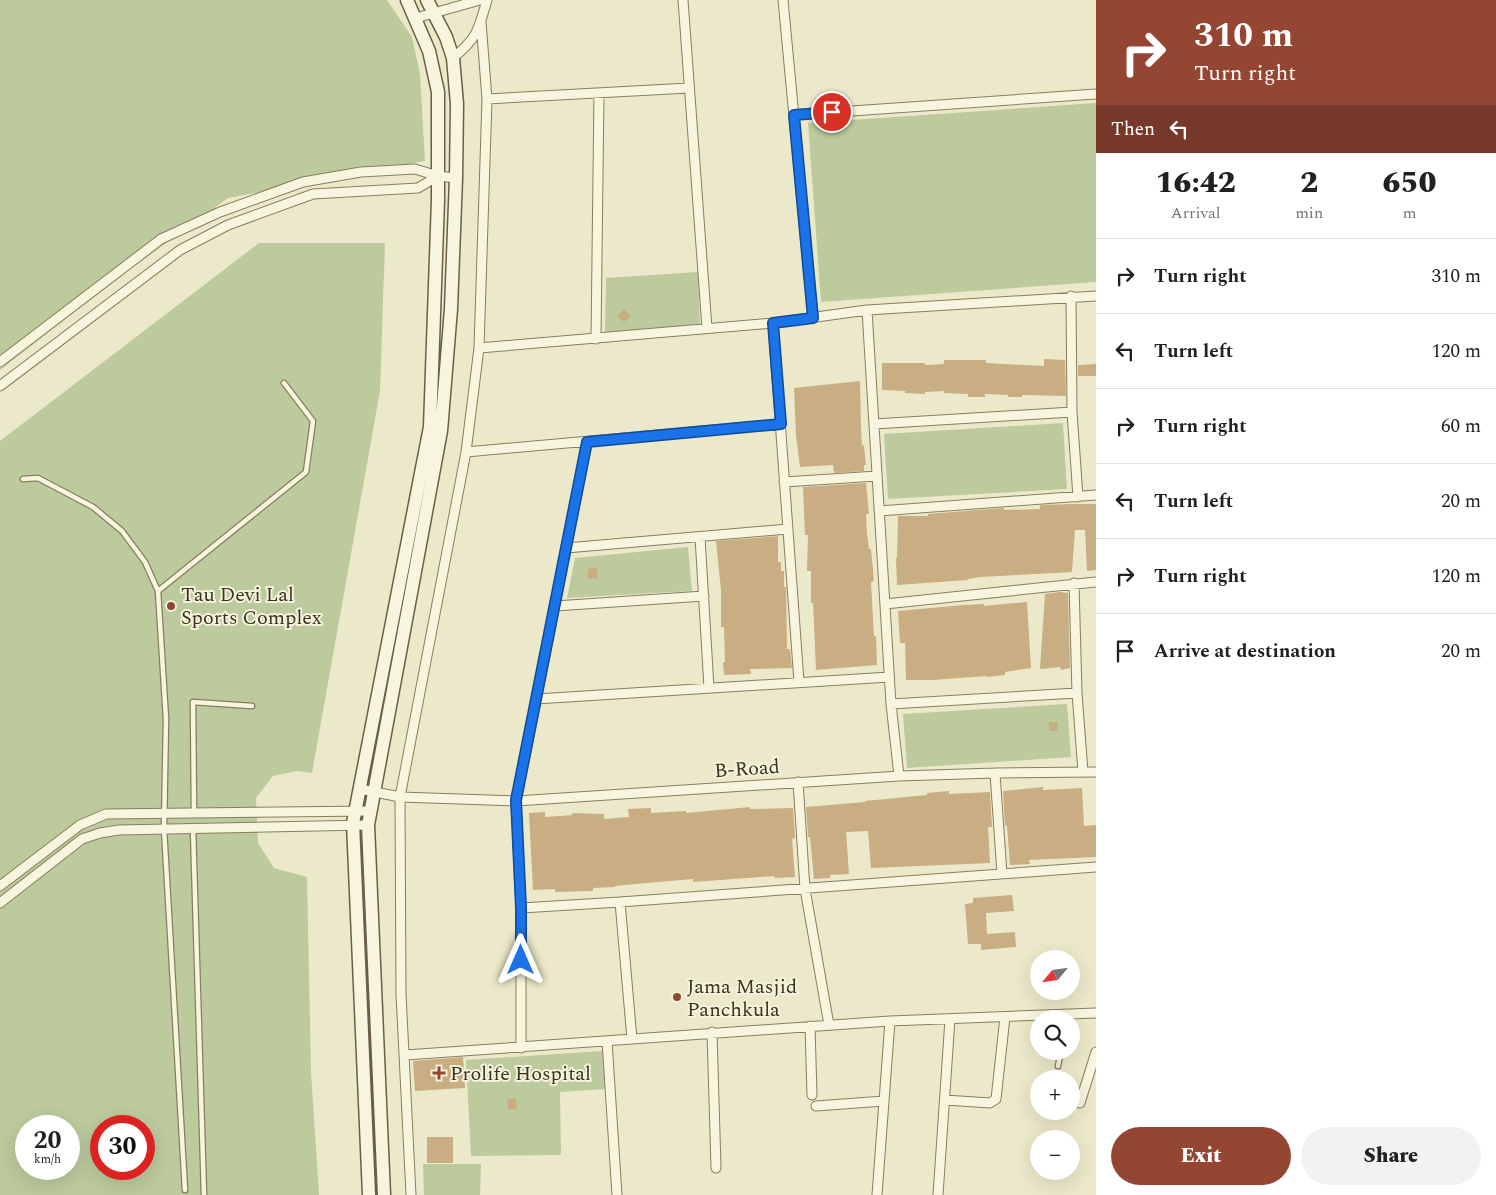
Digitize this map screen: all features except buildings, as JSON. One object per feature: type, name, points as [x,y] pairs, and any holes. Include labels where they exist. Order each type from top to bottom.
[{"type":"street","points":[[369,1195],[353,826],[430,427],[438,176],[438,92],[429,51],[407,0]]},
{"type":"street","points":[[384,1195],[368,825],[441,431],[451,309],[456,178],[457,104],[453,58],[446,37],[427,0]]},
{"type":"street","points":[[411,1195],[401,994],[400,797],[466,452],[479,348],[487,99],[480,0],[416,18]]},
{"type":"street","points":[[683,0],[707,328]]},
{"type":"street","points":[[783,0],[813,318]]},
{"type":"street","points":[[453,58],[473,40],[481,22]]},
{"type":"street","points":[[487,99],[689,88]]},
{"type":"street","points":[[596,339],[599,93]]},
{"type":"street","points":[[794,115],[1096,94]]},
{"type":"street","points":[[0,362],[161,239],[220,212],[303,182],[361,172],[415,168],[438,176],[456,178]]},
{"type":"street","points":[[0,386],[180,250],[228,225],[313,194],[418,188],[438,176]]},
{"type":"street","points":[[479,348],[773,323],[867,310],[1071,296],[1096,296]]},
{"type":"street","points":[[1071,296],[1072,412],[1078,497]]},
{"type":"street","points":[[867,310],[889,677],[899,776]]},
{"type":"street","points":[[773,323],[799,682]]},
{"type":"street","points":[[874,424],[1072,412]]},
{"type":"street","points":[[466,452],[781,424]]},
{"type":"street","points":[[520,1048],[521,908],[516,800],[587,442]]},
{"type":"street","points":[[784,482],[877,476]]},
{"type":"street","points":[[879,511],[1096,495]]},
{"type":"street","points":[[566,548],[788,529]]},
{"type":"street","points":[[700,537],[709,688]]},
{"type":"street","points":[[885,604],[1096,582]]},
{"type":"street","points":[[1074,583],[1076,693],[1083,772]]},
{"type":"street","points":[[555,606],[704,596]]},
{"type":"street","points":[[536,699],[889,677]]},
{"type":"street","points":[[891,704],[1076,693]]},
{"type":"street","name":"B-Road","points":[[360,789],[400,797],[516,800],[899,776],[1096,772]]},
{"type":"street","points":[[995,773],[1002,874]]},
{"type":"street","points":[[798,782],[806,889],[829,1025]]},
{"type":"street","points":[[0,886],[80,825],[106,814],[371,811]]},
{"type":"street","points":[[193,829],[194,813]]},
{"type":"street","points":[[0,903],[82,839],[100,833],[119,830],[368,825]]},
{"type":"street","points":[[521,908],[1096,868]]},
{"type":"street","points":[[620,902],[632,1039]]},
{"type":"street","points":[[1080,1015],[1096,1013]]},
{"type":"street","points":[[945,1100],[990,1103],[996,1099],[1005,1016]]},
{"type":"street","points":[[405,1055],[520,1048],[712,1032],[890,1021],[1030,1016]]},
{"type":"street","points":[[938,1195],[950,1019]]},
{"type":"street","points":[[877,1195],[890,1021]]},
{"type":"street","points":[[810,1026],[812,1095]]},
{"type":"street","points":[[712,1032],[716,1168]]},
{"type":"street","points":[[607,1041],[618,1195]]},
{"type":"street","points":[[1080,1103],[1096,1052]]},
{"type":"street","points":[[816,1106],[884,1101]]},
{"type":"lane","points":[[158,591],[306,472],[313,421],[284,383]]},
{"type":"lane","points":[[23,480],[38,478],[93,507],[122,531],[145,562],[158,591],[166,719],[164,830],[185,1190]]},
{"type":"lane","points":[[194,813],[193,702],[252,706]]},
{"type":"lane","points":[[193,829],[204,1195]]},
{"type":"lane","points":[[1058,1066],[1059,1060]]},
{"type":"green space","points":[[0,0],[387,0],[412,37],[420,74],[425,161],[228,198],[128,271],[0,370]]},
{"type":"green space","points":[[1096,103],[1096,282],[821,302],[808,123]]},
{"type":"green space","name":"Tau Devi Lal Sports Complex","points":[[259,243],[385,243],[380,391],[312,773],[297,771],[273,776],[256,798],[258,843],[274,868],[307,877],[311,1072],[319,1195],[0,1195],[0,441]]},
{"type":"green space","points":[[698,272],[700,324],[605,333],[606,278]]},
{"type":"green space","points":[[1063,423],[1067,489],[888,499],[884,434]]},
{"type":"green space","points":[[688,547],[692,591],[567,598],[575,558]]},
{"type":"green space","points":[[1067,704],[1071,757],[907,768],[903,714]]},
{"type":"green space","points":[[602,1051],[606,1089],[560,1092],[561,1155],[471,1156],[466,1060]]},
{"type":"green space","points":[[423,1164],[481,1164],[480,1195],[424,1195]]},
{"type":"place","name":"Tau Devi Lal Sports Complex","points":[[171,606]]},
{"type":"place","name":"Jama Masjid Panchkula","points":[[677,997]]},
{"type":"place","name":"Prolife Hospital","points":[[439,1073]]},
{"type":"route","points":[[521,960],[521,908],[516,800],[587,442],[781,424],[773,323],[813,318],[794,115],[832,112]]}]
